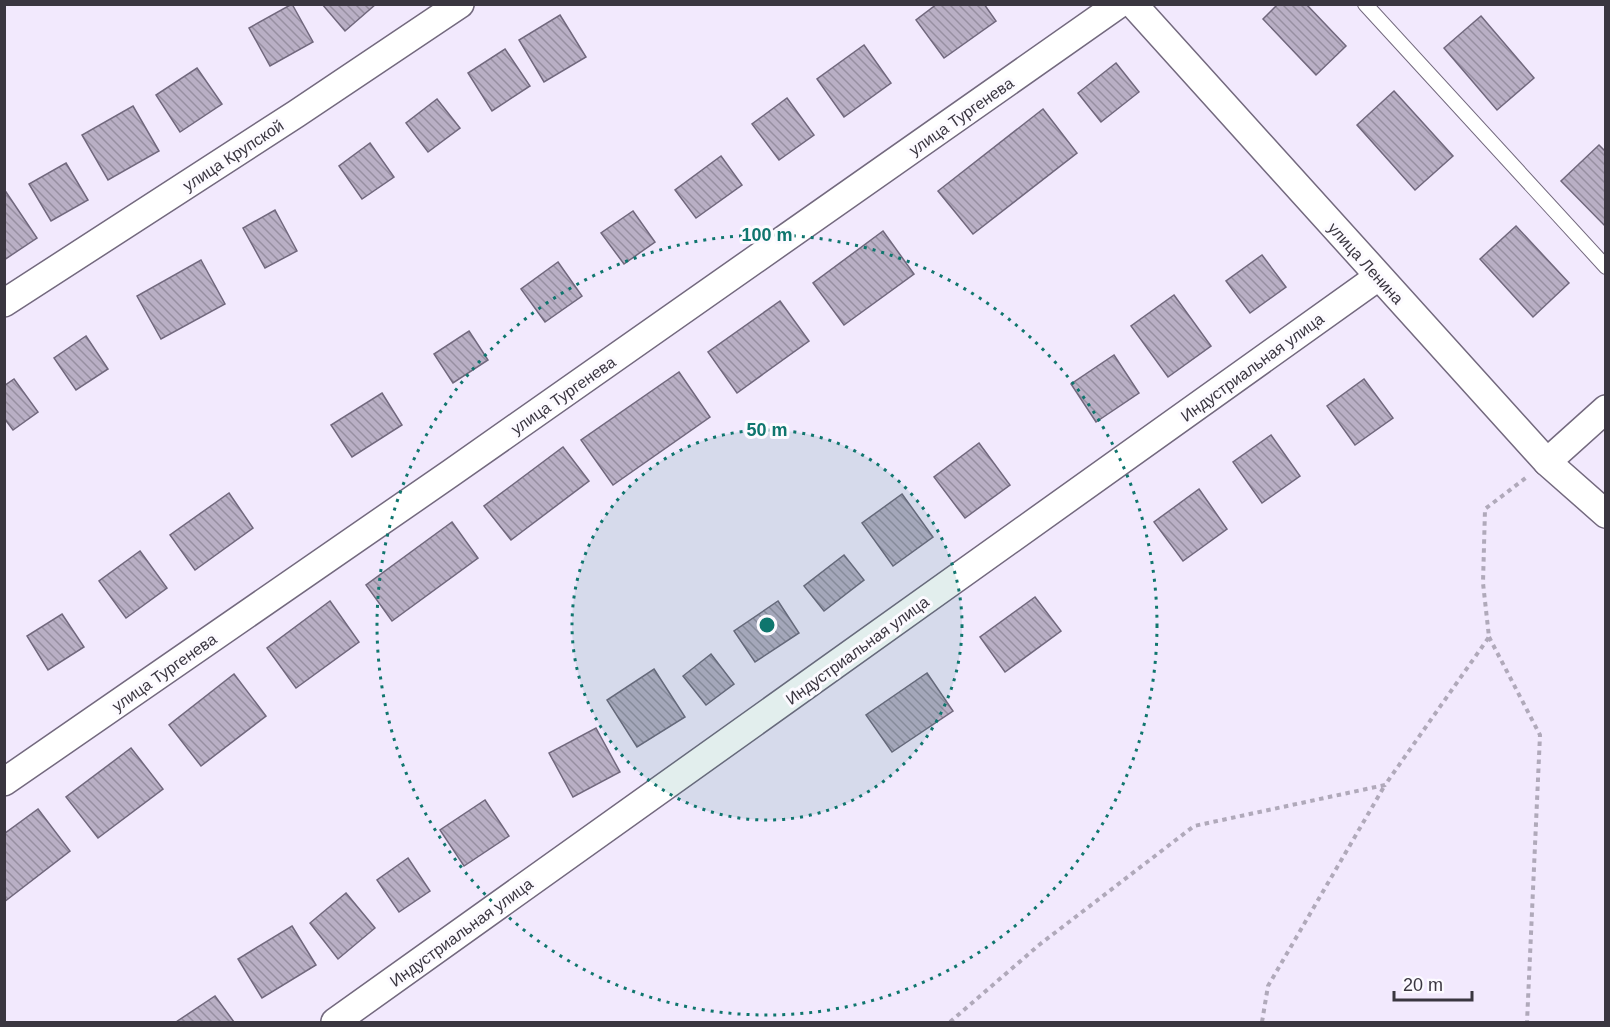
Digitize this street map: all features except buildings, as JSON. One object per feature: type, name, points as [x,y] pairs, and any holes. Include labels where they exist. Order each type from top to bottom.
[{"type":"street","name":"улица Крупской","points":[[4,303],[286,121],[460,4]]},
{"type":"street","name":"улица Тургенева","points":[[4,782],[1119,4]]},
{"type":"street","name":"улица Ленина","points":[[1133,4],[1546,462],[1605,514]]},
{"type":"street","name":"Индустриальная улица","points":[[335,1023],[1378,277]]},
{"type":"street","points":[[1546,462],[1605,409]]},
{"type":"lane","points":[[1365,4],[1605,267]]},
{"type":"path","points":[[1527,1023],[1540,735],[1490,636],[1483,584],[1485,509],[1546,462]]},
{"type":"path","points":[[1262,1023],[1268,986],[1385,785],[1490,636]]},
{"type":"path","points":[[950,1023],[1039,945],[1194,826],[1385,785]]}]
